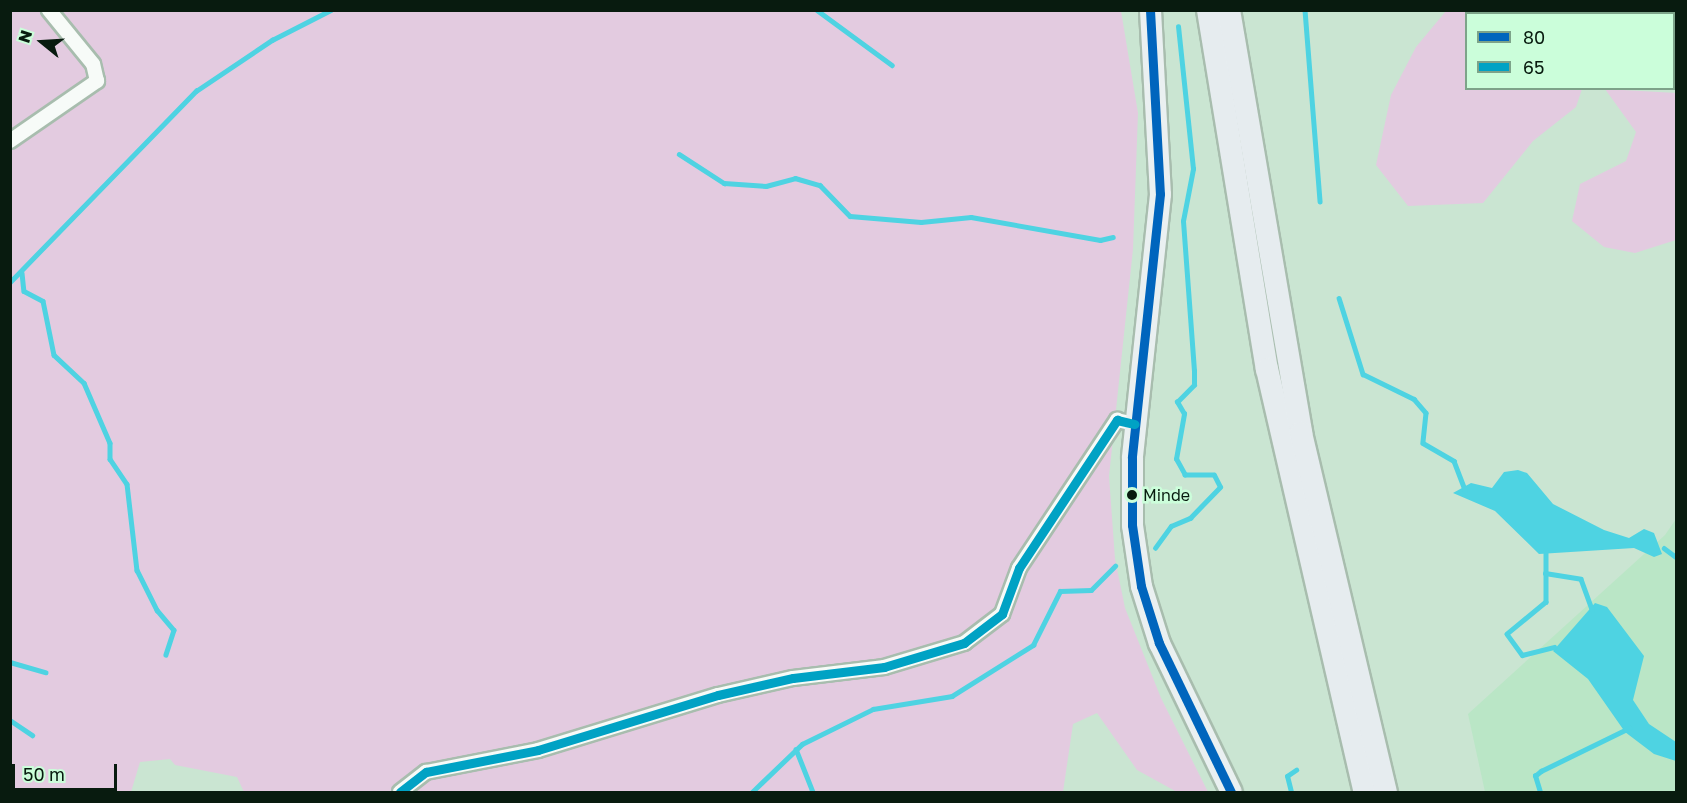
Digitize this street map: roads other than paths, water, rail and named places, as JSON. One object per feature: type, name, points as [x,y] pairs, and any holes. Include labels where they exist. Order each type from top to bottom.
[{"type":"highway","points":[[1208,10],[1269,379],[1365,792]]},
{"type":"highway","points":[[1229,10],[1301,433],[1386,792]]},
{"type":"main road","points":[[1150,10],[1160,194],[1126,422],[1132,525],[1141,586],[1159,643],[1231,792]]},
{"type":"street","points":[[10,141],[96,81],[93,64],[49,10]]},
{"type":"street","points":[[400,792],[426,772],[548,748],[718,695],[793,678],[884,667],[964,643],[1002,614],[1019,568],[1126,422]]},
{"type":"water","points":[[1518,470],[1527,473],[1553,504],[1604,530],[1629,538],[1644,529],[1654,533],[1662,554],[1654,557],[1634,548],[1539,554],[1495,511],[1453,493],[1471,483],[1492,488],[1504,472]]},
{"type":"water","points":[[1595,603],[1607,607],[1644,656],[1633,700],[1649,724],[1676,742],[1676,761],[1654,754],[1625,732],[1588,679],[1553,651]]},
{"type":"waterway","points":[[10,282],[196,91],[272,40],[331,10]]},
{"type":"waterway","points":[[817,10],[892,65]]},
{"type":"waterway","points":[[1305,10],[1320,201]]},
{"type":"waterway","points":[[1155,548],[1171,526],[1190,518],[1220,487],[1214,475],[1185,475],[1176,459],[1184,414],[1177,402],[1194,385],[1183,221],[1193,169],[1178,27]]},
{"type":"waterway","points":[[679,154],[724,183],[766,186],[795,178],[820,185],[850,216],[921,222],[971,217],[1100,240],[1113,237]]},
{"type":"waterway","points":[[22,273],[24,291],[43,301],[54,355],[84,383],[110,443],[110,459],[127,484],[137,570],[157,610],[174,630],[166,655]]},
{"type":"waterway","points":[[1339,298],[1363,374],[1414,399],[1426,413],[1423,443],[1454,461],[1465,490]]},
{"type":"waterway","points":[[1664,548],[1676,557]]},
{"type":"waterway","points":[[1546,550],[1546,602],[1507,634],[1522,655],[1554,647]]},
{"type":"waterway","points":[[752,792],[802,744],[873,709],[952,696],[1033,645],[1060,591],[1091,590],[1115,566]]},
{"type":"waterway","points":[[1545,573],[1581,579],[1592,610]]},
{"type":"waterway","points":[[10,662],[46,672]]},
{"type":"waterway","points":[[10,720],[32,735]]},
{"type":"waterway","points":[[1540,792],[1535,776],[1541,771],[1629,728]]},
{"type":"waterway","points":[[796,749],[813,792]]},
{"type":"waterway","points":[[1291,792],[1287,776],[1296,770]]},
{"type":"place","name":"Minde","points":[[1132,495]]}]
